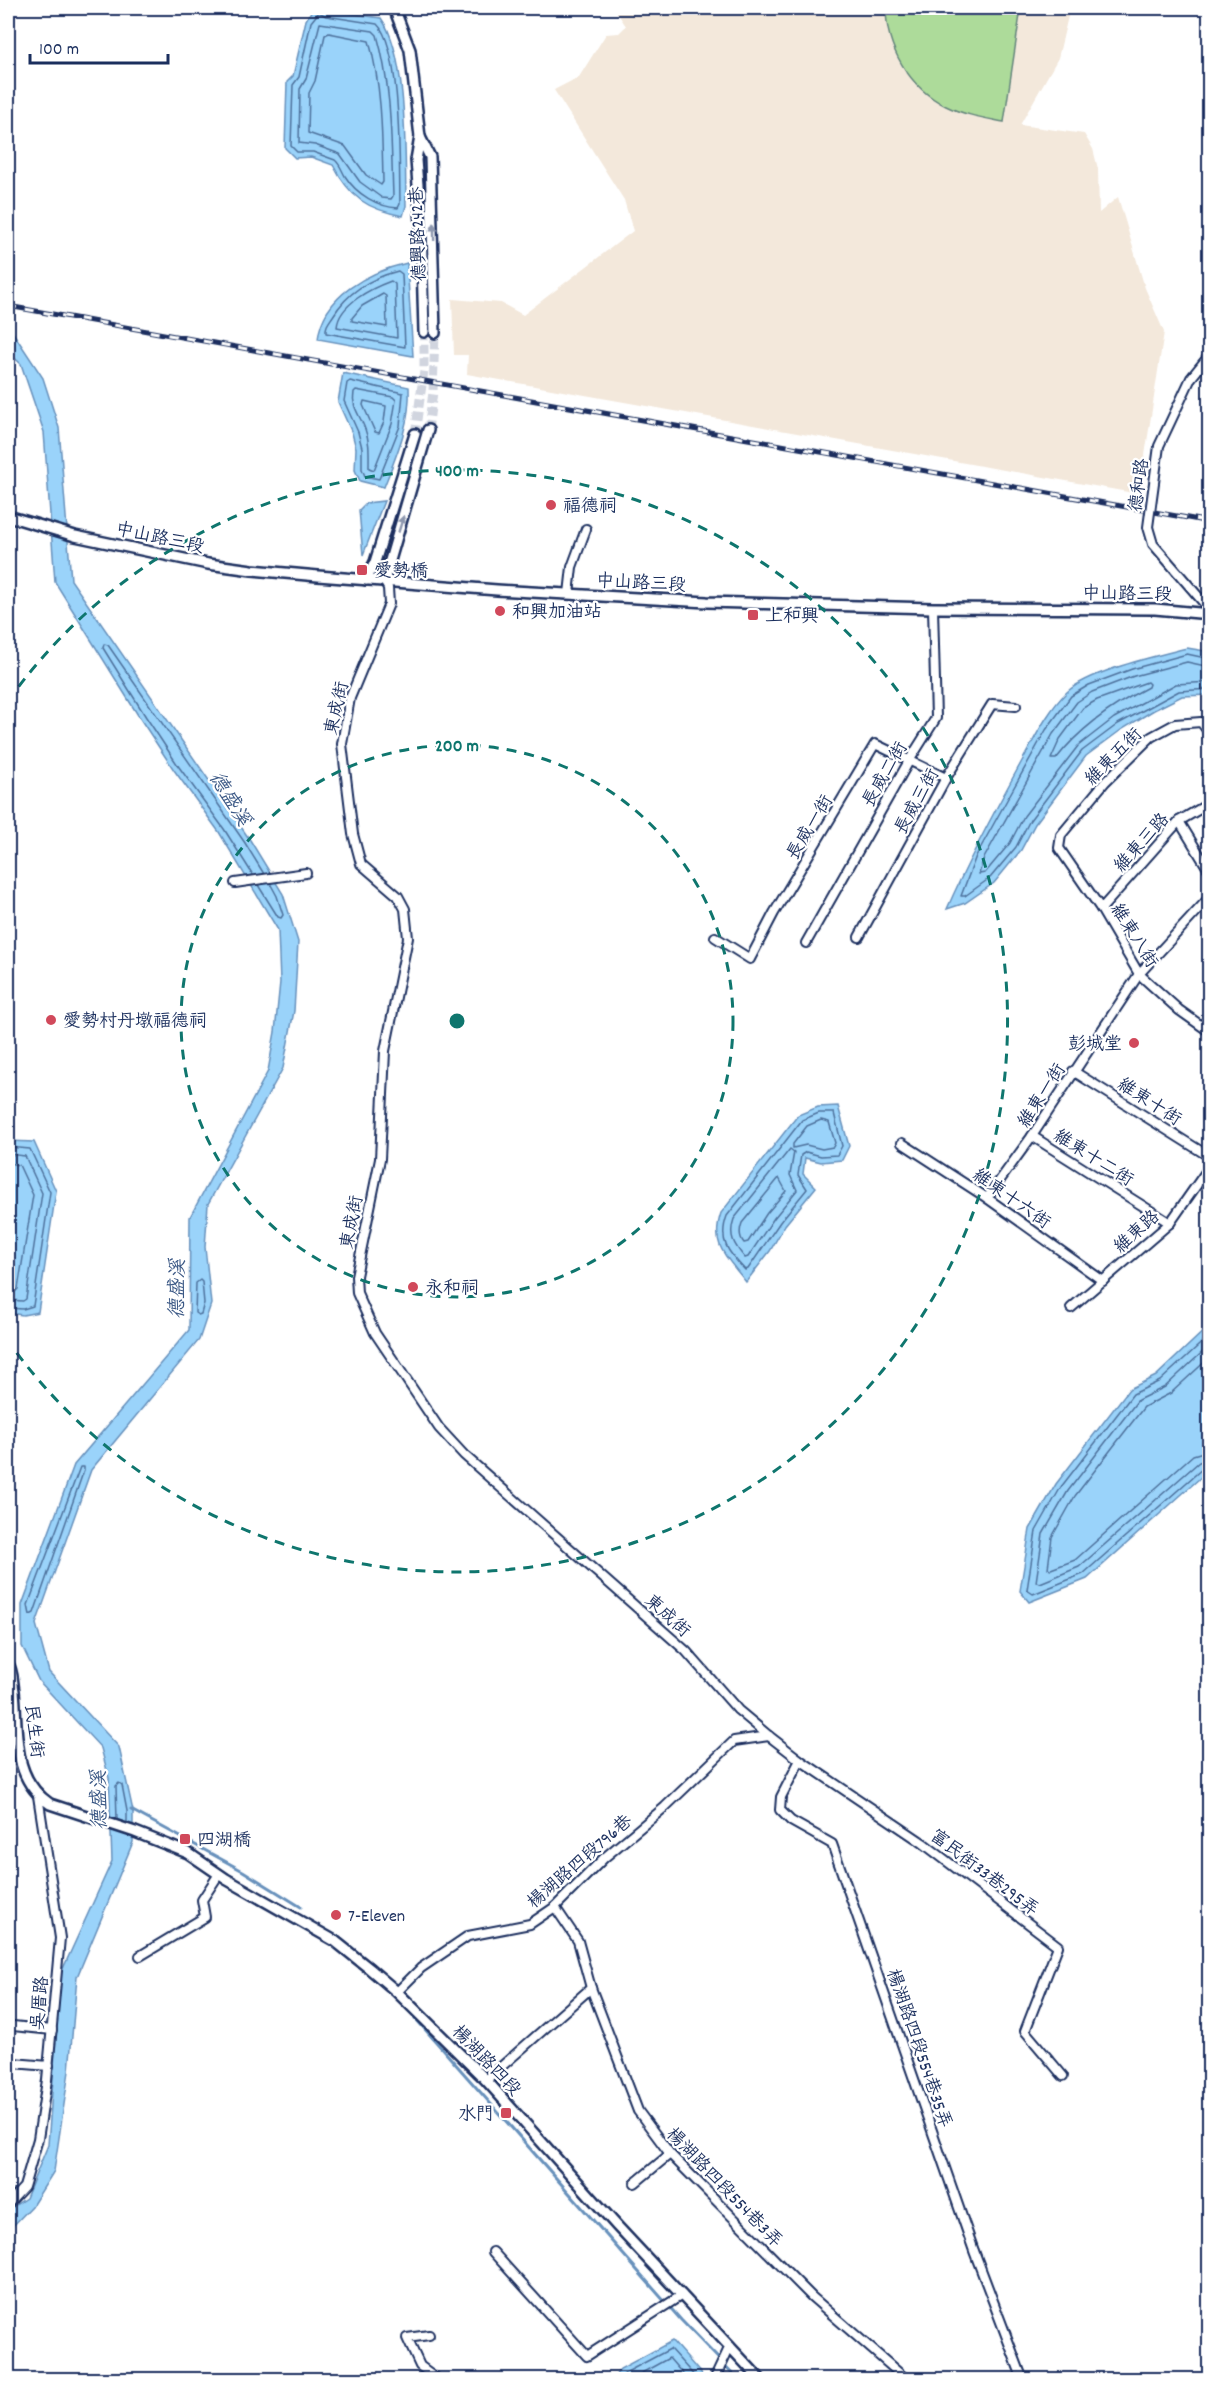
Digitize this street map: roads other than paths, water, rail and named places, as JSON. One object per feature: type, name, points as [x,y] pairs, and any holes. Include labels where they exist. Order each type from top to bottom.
[{"type":"street","name":"德興路242巷","points":[[394,8],[410,50],[420,137],[416,160],[421,223],[424,332]]},
{"type":"street","name":"德興路242巷","points":[[420,137],[430,157],[435,333]]},
{"type":"street","name":"德和路","points":[[1209,356],[1191,378],[1159,446],[1148,527],[1153,544],[1209,612]]},
{"type":"street","points":[[384,580],[429,430]]},
{"type":"street","points":[[366,580],[375,562],[415,434]]},
{"type":"street","name":"中山路三段","points":[[8,516],[75,536],[208,564],[366,580],[707,602],[933,608],[1155,609],[1209,612]]},
{"type":"street","points":[[569,594],[572,567],[586,529]]},
{"type":"street","name":"東成街","points":[[384,580],[388,588],[388,604],[350,698],[342,744],[353,834],[361,864],[398,896],[405,909],[408,938],[385,1051],[380,1160],[356,1271],[357,1293],[381,1341],[439,1428],[464,1455],[686,1651],[738,1710],[770,1736]]},
{"type":"street","name":"長威二街","points":[[806,943],[909,761],[936,718],[933,608]]},
{"type":"street","name":"長威三街","points":[[859,937],[946,778],[992,704],[1016,706]]},
{"type":"street","name":"維東五街","points":[[1060,835],[1105,782],[1151,737],[1175,724],[1201,722],[1209,734]]},
{"type":"street","name":"長威一街","points":[[714,937],[750,959],[774,913],[875,744],[946,778]]},
{"type":"street","name":"維東三路","points":[[1101,909],[1179,821],[1209,803]]},
{"type":"street","points":[[1179,821],[1209,872]]},
{"type":"street","name":"維東八街","points":[[1060,835],[1059,848],[1101,909],[1139,974],[1179,1010],[1209,1032]]},
{"type":"street","points":[[235,883],[306,873]]},
{"type":"street","name":"維東一街","points":[[987,1198],[1032,1136],[1139,974],[1209,897]]},
{"type":"street","name":"維東十街","points":[[1073,1071],[1209,1157]]},
{"type":"street","name":"維東十二街","points":[[1032,1136],[1170,1223]]},
{"type":"street","name":"維東十六街","points":[[902,1143],[987,1198],[1103,1281]]},
{"type":"street","name":"維東路","points":[[1071,1308],[1170,1223],[1209,1166]]},
{"type":"street","name":"民生街","points":[[8,1664],[11,1668],[14,1695],[12,1742],[30,1786],[39,1796]]},
{"type":"street","name":"富民街33巷295弄","points":[[770,1736],[800,1761],[923,1843],[1058,1946],[1025,2031],[1063,2076]]},
{"type":"street","name":"楊湖路四段796巷","points":[[398,1992],[421,1968],[468,1936],[530,1924],[555,1907],[604,1858],[665,1807],[734,1741],[770,1736]]},
{"type":"street","name":"楊湖路四段554巷35弄","points":[[800,1761],[781,1797],[780,1810],[791,1821],[832,1844],[974,2251],[1023,2379]]},
{"type":"street","name":"楊湖路四段","points":[[39,1796],[50,1804],[108,1822],[188,1853],[219,1874],[335,1941],[398,1992],[486,2080],[761,2379]]},
{"type":"street","name":"吳厝路","points":[[8,2204],[24,2187],[38,2139],[49,2067],[60,1938],[39,1796]]},
{"type":"street","points":[[140,1956],[205,1917],[202,1900],[219,1874]]},
{"type":"street","name":"楊湖路四段554巷3弄","points":[[555,1907],[578,1941],[591,1988],[639,2111],[650,2129],[670,2154],[812,2297],[907,2379]]},
{"type":"street","points":[[486,2080],[591,1988]]},
{"type":"street","points":[[13,2026],[52,2030]]},
{"type":"street","points":[[13,2063],[49,2067]]},
{"type":"street","points":[[635,2183],[670,2154]]},
{"type":"street","points":[[493,2252],[587,2356],[682,2295]]},
{"type":"street","points":[[429,2335],[406,2338],[420,2366],[440,2379]]},
{"type":"street","points":[[714,2379],[730,2346]]},
{"type":"water","points":[[313,8],[381,18],[390,35],[401,81],[405,135],[406,206],[403,216],[379,210],[361,200],[346,186],[333,165],[311,157],[295,158],[285,148],[287,82],[293,76],[306,20]]},
{"type":"water","points":[[407,263],[413,356],[318,339],[322,323],[338,298],[363,279]]},
{"type":"water","points":[[8,325],[43,378],[59,428],[71,580],[250,840],[283,894],[298,942],[294,1011],[283,1068],[208,1204],[205,1247],[211,1304],[199,1340],[91,1470],[36,1624],[49,1672],[119,1747],[133,1811],[133,1842],[77,1977],[69,2071],[54,2171],[32,2206],[8,2231],[8,2210],[26,2198],[48,2145],[61,1973],[112,1861],[109,1778],[101,1748],[39,1681],[22,1646],[22,1605],[74,1465],[189,1330],[190,1217],[268,1071],[280,982],[278,930],[219,832],[141,720],[55,582],[44,432],[21,364],[8,352]]},
{"type":"water","points":[[343,373],[409,387],[405,425],[384,487],[360,481],[355,470],[356,448],[338,402]]},
{"type":"water","points":[[384,501],[363,555],[359,510],[366,503]]},
{"type":"water","points":[[1187,648],[1205,651],[1209,656],[1209,695],[1182,696],[1121,730],[1086,756],[1035,824],[1021,850],[994,883],[965,903],[947,909],[1002,798],[1042,725],[1060,699],[1077,684],[1091,677],[1141,660]]},
{"type":"water","points":[[838,1106],[849,1146],[842,1160],[821,1162],[805,1158],[803,1174],[816,1187],[785,1225],[770,1251],[746,1282],[727,1258],[719,1243],[718,1224],[721,1213],[798,1115],[818,1107]]},
{"type":"water","points":[[8,1141],[34,1142],[56,1191],[38,1312],[23,1315],[8,1313]]},
{"type":"water","points":[[1209,1326],[1209,1470],[1087,1579],[1029,1602],[1020,1591],[1030,1529],[1056,1484],[1129,1389],[1156,1376]]},
{"type":"water","points":[[672,2341],[704,2377],[703,2379],[613,2379],[620,2369]]},
{"type":"waterway","points":[[131,1810],[243,1871],[301,1907]]},
{"type":"waterway","points":[[415,2018],[681,2320],[739,2380]]},
{"type":"tunnel","points":[[415,434],[424,371],[424,332]]},
{"type":"tunnel","points":[[428,430],[433,392],[435,333]]},
{"type":"railway","points":[[8,306],[1210,522]]},
{"type":"place","name":"福德祠","points":[[551,505]]},
{"type":"place","name":"愛勢橋","points":[[362,570]]},
{"type":"place","name":"和興加油站","points":[[500,611]]},
{"type":"place","name":"上和興","points":[[753,615]]},
{"type":"place","name":"愛勢村丹墩福德祠","points":[[51,1020]]},
{"type":"place","name":"彭城堂","points":[[1134,1043]]},
{"type":"place","name":"永和祠","points":[[413,1287]]},
{"type":"place","name":"四湖橋","points":[[185,1839]]},
{"type":"place","name":"7-Eleven","points":[[336,1915]]},
{"type":"place","name":"水門","points":[[506,2113]]},
{"type":"water label","name":"德盛溪","points":[[231,798]]},
{"type":"water label","name":"德盛溪","points":[[176,1289]]},
{"type":"water label","name":"德盛溪","points":[[98,1800]]}]
